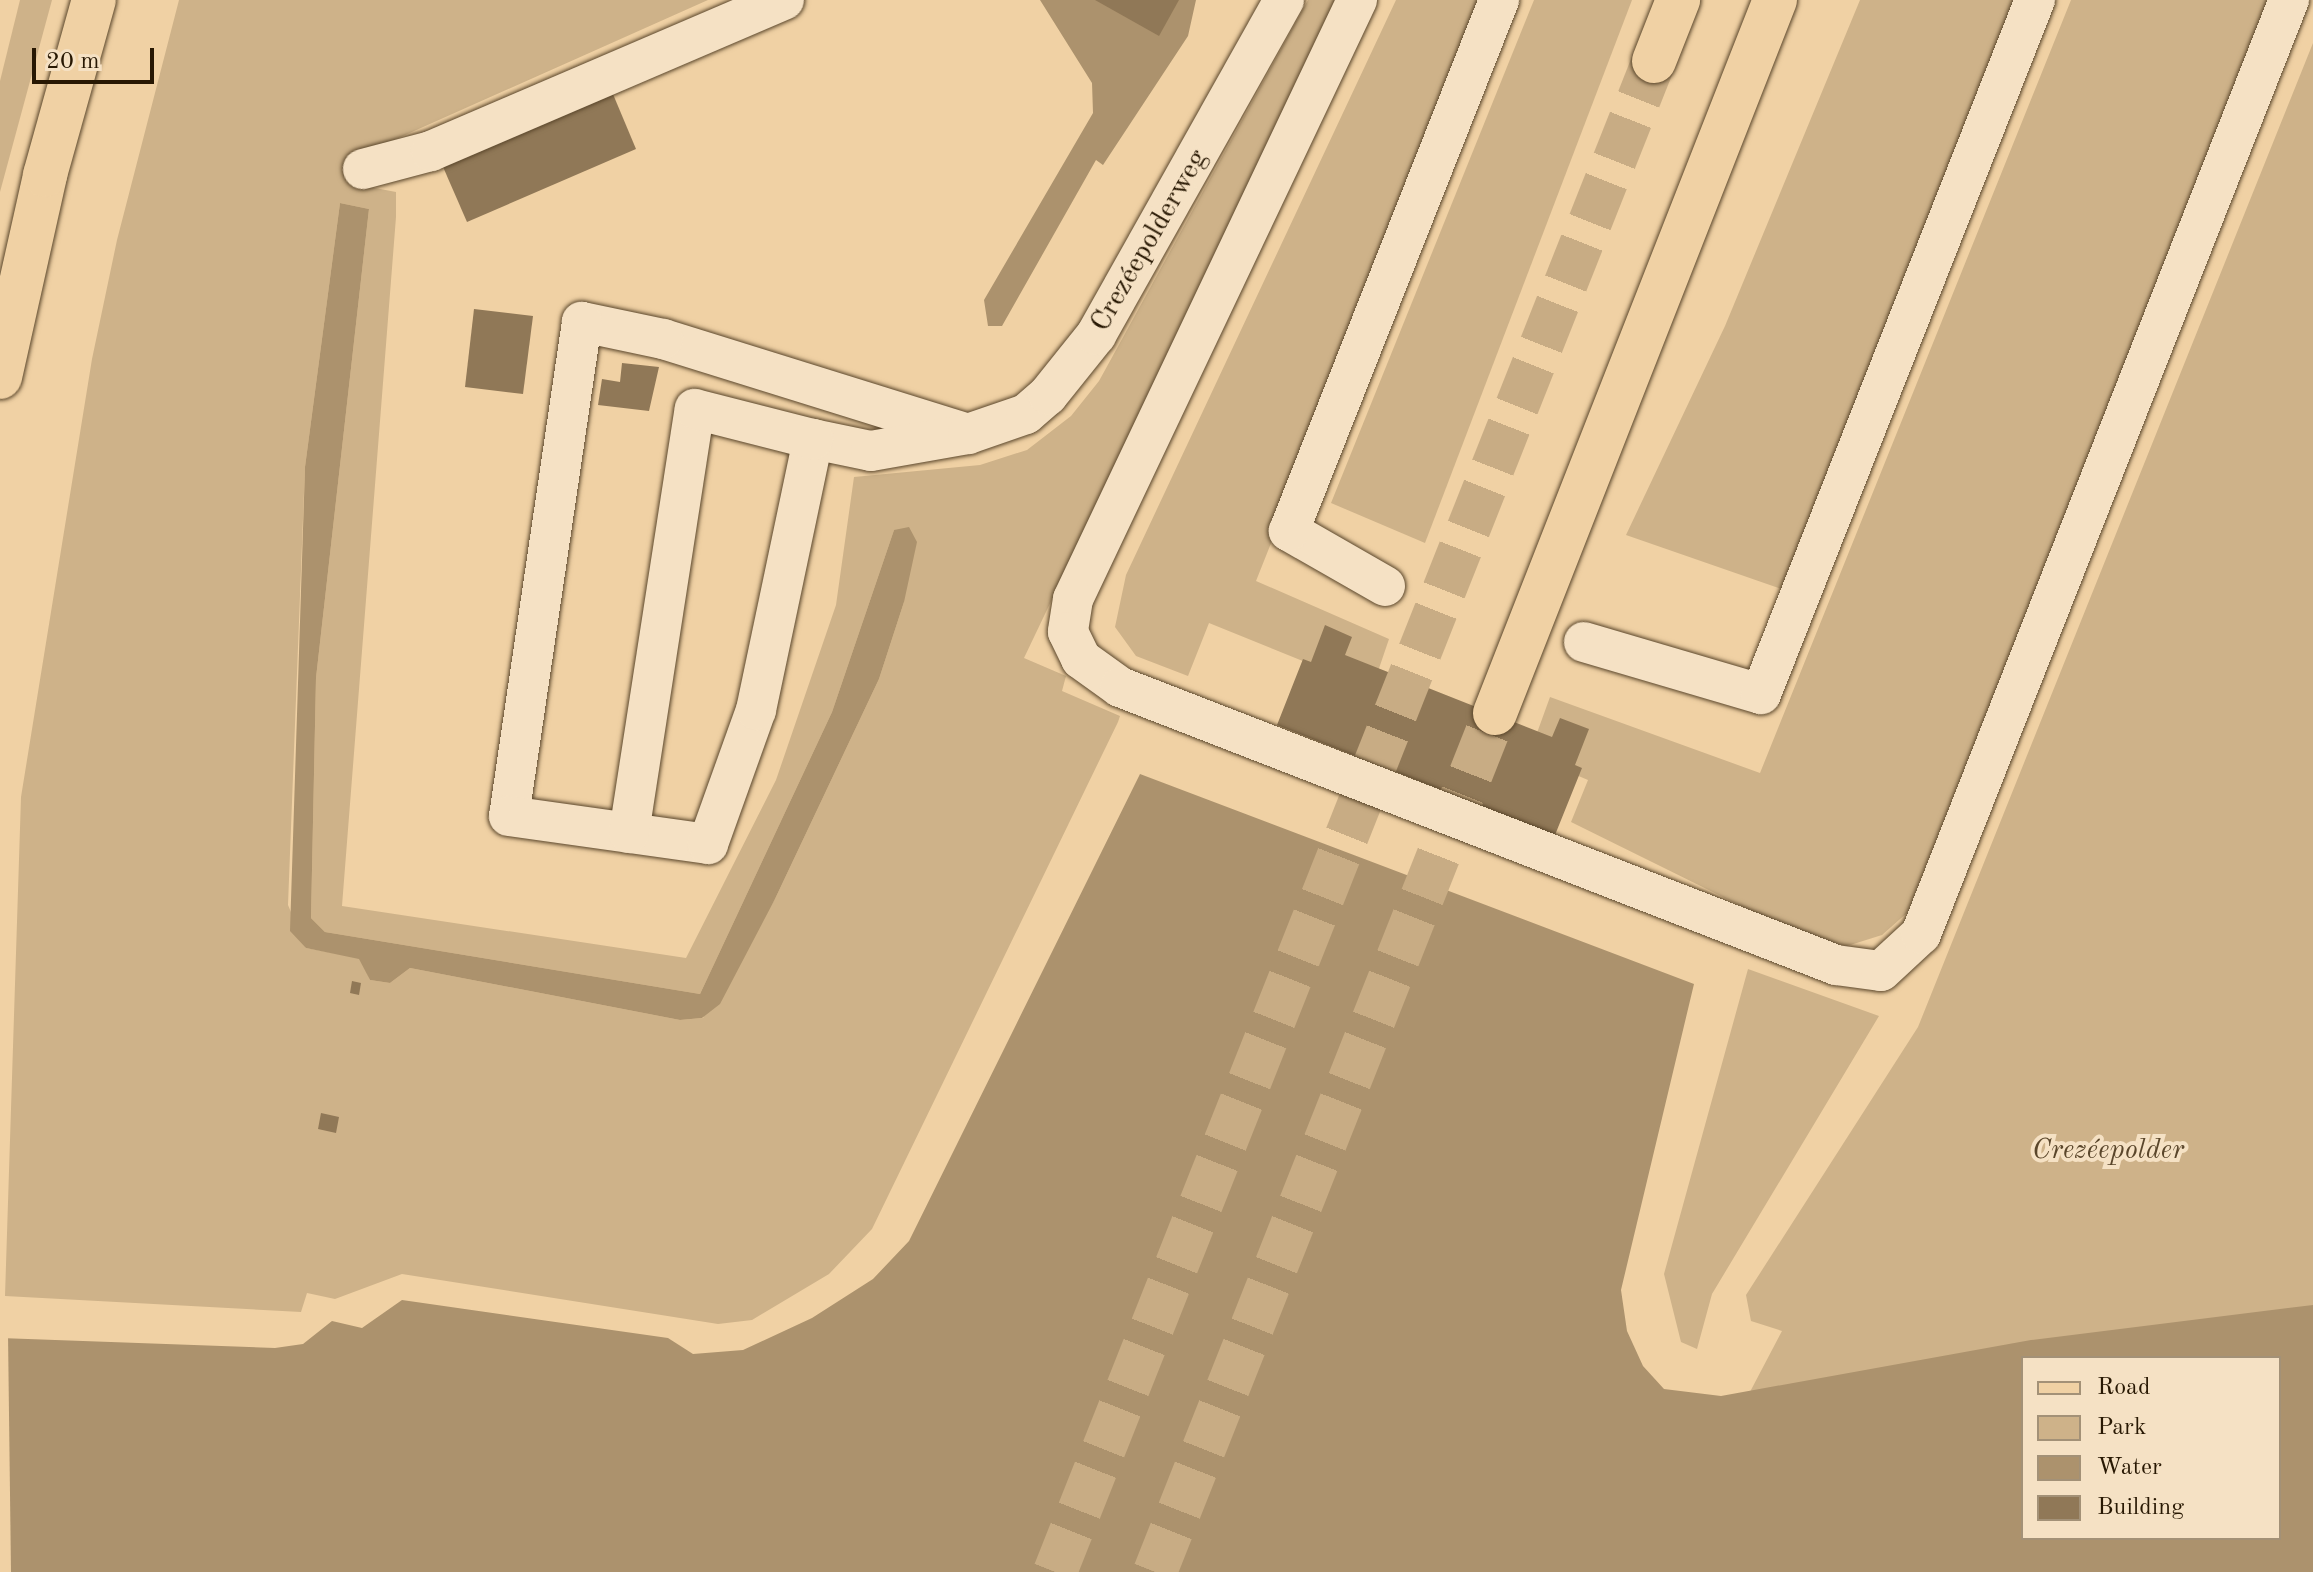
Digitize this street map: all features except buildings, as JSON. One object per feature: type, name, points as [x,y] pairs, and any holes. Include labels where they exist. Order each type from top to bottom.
[{"type":"main road","points":[[1654,61],[1678,0]]},
{"type":"main road","points":[[1495,713],[1775,0]]},
{"type":"main road","points":[[0,377],[45,175],[94,1]]},
{"type":"street","points":[[363,169],[431,151],[784,0]]},
{"type":"street","name":"Crezéepolderweg","points":[[629,833],[695,409],[871,451],[968,434],[1026,414],[1096,335],[1284,0]]},
{"type":"street","points":[[1357,0],[1073,599],[1068,632],[1081,659],[1134,693],[1836,965],[1881,971],[1921,934],[2289,0]]},
{"type":"street","points":[[1385,586],[1289,531],[1499,0]]},
{"type":"street","points":[[1584,642],[1761,694],[2035,0]]},
{"type":"street","points":[[813,439],[756,710],[708,844],[509,816],[582,322],[663,339],[968,434]]},
{"type":"green space","points":[[20,0],[52,0],[0,192],[0,81]]},
{"type":"green space","points":[[179,0],[708,0],[367,152],[359,185],[396,192],[396,217],[342,906],[686,958],[776,780],[836,605],[854,477],[980,465],[1027,450],[1071,416],[1099,381],[1308,0],[1338,0],[1024,658],[1066,676],[1062,691],[1120,716],[1118,722],[872,1229],[829,1274],[752,1320],[718,1324],[402,1274],[335,1299],[307,1293],[301,1312],[5,1296],[21,797],[92,359],[117,240]],"holes":[[[340,203],[369,209],[316,678],[311,918],[325,932],[700,994],[832,712],[894,530],[904,602],[879,679],[775,899],[703,1018],[680,1020],[410,968],[390,983],[370,980],[360,958],[306,948],[288,905],[305,467]]]},
{"type":"green space","points":[[1396,0],[1487,0],[1256,581],[1389,639],[1372,689],[1209,623],[1188,676],[1136,656],[1115,627],[1126,575]]},
{"type":"green space","points":[[1534,0],[1632,0],[1425,543],[1331,503]]},
{"type":"green space","points":[[1860,0],[2014,0],[1787,591],[1626,535],[1725,326]]},
{"type":"green space","points":[[2071,0],[2268,0],[1908,912],[1882,935],[1847,946],[1808,939],[1571,822],[1588,780],[1529,755],[1550,697],[1760,773]]},
{"type":"green space","name":"Crezéepolder","points":[[2313,43],[2313,1326],[2021,1356],[1741,1409],[1782,1331],[1751,1321],[1746,1295],[1918,1027]]},
{"type":"green space","points":[[1748,969],[1879,1016],[1712,1294],[1697,1349],[1681,1342],[1664,1274]]},
{"type":"water","points":[[1040,0],[1196,0],[1188,36],[1103,165],[1096,160],[1002,326],[988,326],[984,300],[1093,113],[1092,83]]},
{"type":"water","points":[[340,203],[369,209],[316,678],[311,918],[325,932],[700,994],[832,712],[894,530],[909,527],[917,542],[904,602],[879,679],[775,899],[720,1004],[702,1018],[680,1020],[410,968],[390,983],[370,980],[359,959],[306,948],[290,931],[305,467]]},
{"type":"water","points":[[1140,774],[1694,984],[1621,1290],[1627,1331],[1643,1366],[1664,1389],[1721,1396],[2031,1340],[2313,1305],[2313,1572],[0,1572],[0,1338],[275,1348],[303,1344],[332,1321],[362,1328],[402,1300],[668,1338],[693,1354],[743,1350],[812,1318],[873,1279],[909,1241]]},
{"type":"pier","points":[[0,1334],[8,1334],[11,1572],[0,1572]]},
{"type":"tunnel","points":[[1055,1572],[1654,61]]},
{"type":"tunnel","points":[[1155,1572],[1495,713]]}]
